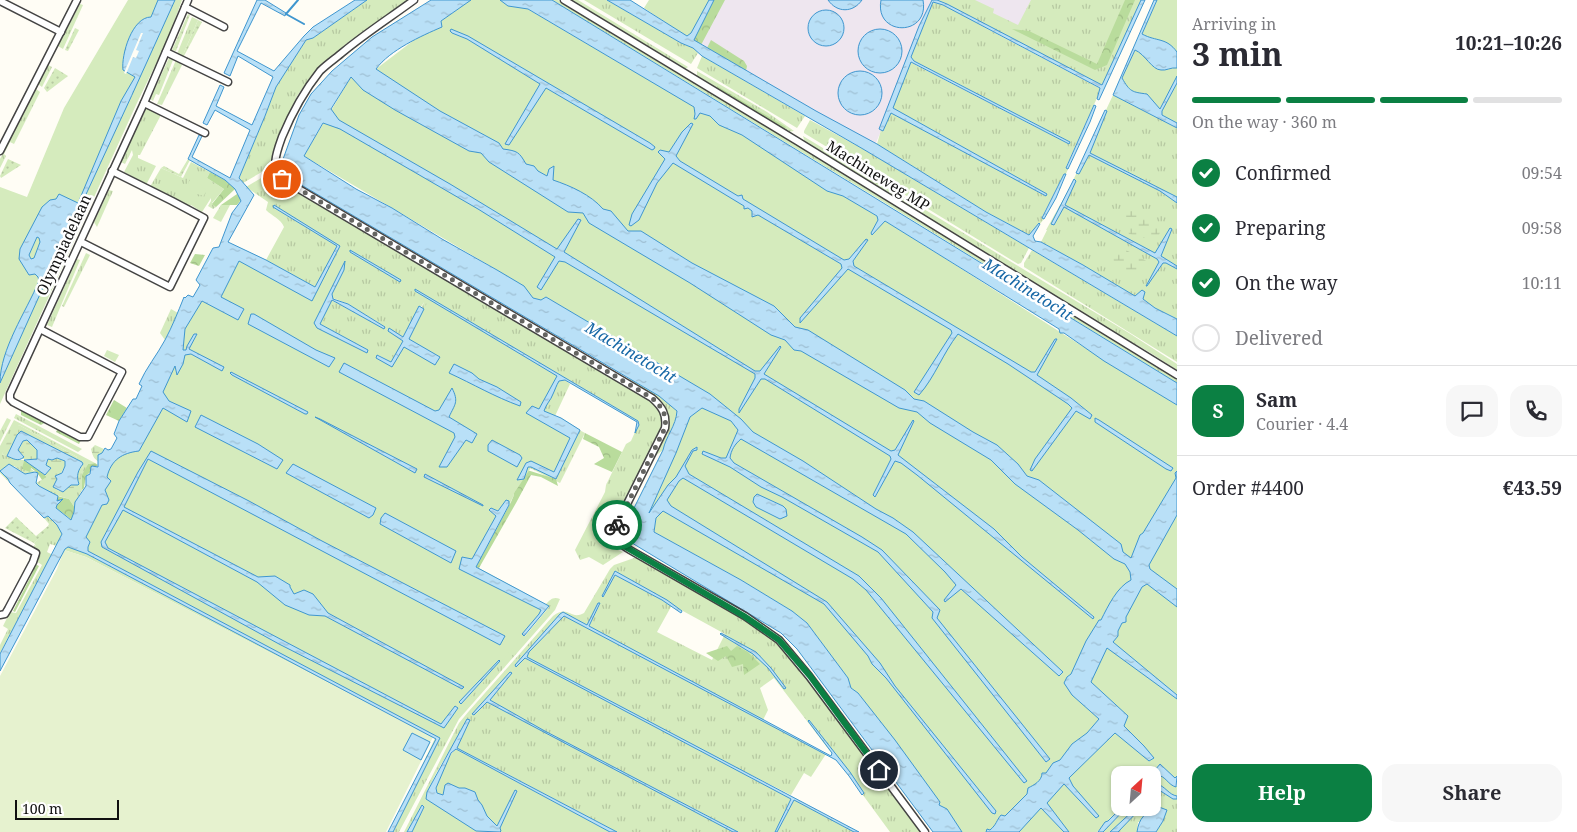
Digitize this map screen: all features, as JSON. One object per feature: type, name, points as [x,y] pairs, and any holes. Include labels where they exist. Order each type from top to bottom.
[{"type":"street","points":[[0,151],[78,0]]},
{"type":"street","name":"Olympiadelaan","points":[[40,329],[122,372],[88,437],[80,437],[13,402],[10,399],[10,394],[144,103],[188,0]]},
{"type":"street","points":[[414,0],[362,36],[322,70],[306,90],[284,134],[275,160],[275,168],[278,175],[290,184],[652,398],[659,404],[666,418],[665,428],[616,526],[617,539],[630,550],[744,616],[779,640],[810,676],[925,832]]},
{"type":"street","name":"Machineweg MP","points":[[564,0],[1177,375]]},
{"type":"street","points":[[0,1],[61,32]]},
{"type":"street","points":[[185,7],[224,27]]},
{"type":"street","points":[[166,52],[228,82]]},
{"type":"street","points":[[144,103],[205,133]]},
{"type":"street","points":[[0,134],[7,137]]},
{"type":"street","points":[[80,242],[170,287],[204,218],[112,172]]},
{"type":"street","points":[[0,533],[36,553],[8,609],[5,614],[0,615]]},
{"type":"shaded area","points":[[712,0],[1144,0],[1103,89],[948,6],[889,112],[873,150],[695,48]]},
{"type":"green space","points":[[128,0],[182,0],[168,39],[0,404],[0,187],[27,197],[64,108]]},
{"type":"green space","points":[[367,0],[410,0],[346,44],[312,75],[297,96],[280,134],[272,166],[243,183],[239,178],[276,87],[306,40],[313,38]]},
{"type":"green space","points":[[471,0],[506,0],[526,8],[841,194],[1177,405],[1176,779],[1161,770],[1161,766],[1111,766],[1112,816],[1097,832],[962,832],[940,806],[858,693],[851,688],[848,678],[807,623],[792,611],[741,580],[654,532],[656,518],[648,513],[690,417],[702,408],[711,395],[546,297],[541,300],[533,298],[497,270],[304,156],[351,77],[376,69]]},
{"type":"green space","points":[[552,0],[558,0],[847,175],[1177,378],[1177,383],[885,203]]},
{"type":"green space","points":[[568,0],[578,0],[688,67],[684,70]]},
{"type":"green space","points":[[584,0],[607,0],[693,48],[698,53],[691,64]]},
{"type":"green space","points":[[649,0],[712,0],[691,40],[644,8]]},
{"type":"green space","points":[[714,0],[725,0],[701,45],[693,40]]},
{"type":"green space","points":[[933,0],[975,0],[994,9],[993,13],[1018,25],[1031,0],[1142,0],[1102,85],[978,24],[1101,89],[1066,167],[1068,169],[1066,174],[1064,174],[1042,217],[1044,219],[1029,235],[986,212],[877,144],[881,130],[883,131],[891,112],[1046,196],[1047,194],[892,108],[910,62],[1069,144],[1069,142],[914,61],[911,57],[933,2],[938,4]]},
{"type":"green space","points":[[1125,0],[1135,0],[1107,65],[1095,70],[1012,29],[1029,31],[1097,64]]},
{"type":"green space","points":[[1157,0],[1177,0],[1177,124],[1121,96],[1122,78]]},
{"type":"green space","points":[[80,4],[83,5],[63,49],[58,46]]},
{"type":"green space","points":[[188,14],[190,15],[176,51],[172,50]]},
{"type":"green space","points":[[192,17],[198,20],[182,57],[177,54]]},
{"type":"green space","points":[[198,20],[202,22],[182,57]]},
{"type":"green space","points":[[75,28],[79,30],[68,51],[65,50]]},
{"type":"green space","points":[[711,40],[744,61],[747,66],[746,71],[707,48]]},
{"type":"green space","points":[[702,56],[805,116],[797,128],[697,68]]},
{"type":"green space","points":[[169,58],[173,60],[159,95],[156,94],[153,101],[150,99]]},
{"type":"green space","points":[[176,60],[182,65],[162,105],[157,104]]},
{"type":"green space","points":[[48,65],[52,67],[42,87],[38,84]]},
{"type":"green space","points":[[55,68],[68,76],[47,92],[44,88]]},
{"type":"green space","points":[[697,71],[767,112],[794,131],[787,132],[717,90],[697,76]]},
{"type":"green space","points":[[717,86],[786,127],[784,130],[717,90]]},
{"type":"green space","points":[[36,89],[40,92],[14,144],[10,142],[0,168],[0,159]]},
{"type":"green space","points":[[1113,95],[1177,128],[1177,319],[1138,302],[1083,265],[1041,242],[1069,189]]},
{"type":"green space","points":[[147,107],[162,113],[140,155],[138,155],[138,158],[156,166],[146,185],[124,172],[133,155],[132,150],[125,164],[121,162]]},
{"type":"green space","points":[[810,120],[863,149],[1029,248],[1021,263],[1018,264],[804,133]]},
{"type":"green space","points":[[803,136],[1129,333],[1177,364],[1177,370],[805,143]]},
{"type":"green space","points":[[8,159],[21,165],[1,178],[0,176]]},
{"type":"green space","points":[[188,159],[190,160],[181,177],[161,168],[164,166],[179,174]]},
{"type":"green space","points":[[191,162],[210,172],[207,178],[224,189],[212,203],[216,207],[213,209],[208,206],[211,198],[202,212],[191,205],[188,207],[151,188],[161,168],[183,178]]},
{"type":"green space","points":[[273,171],[274,176],[281,182],[644,395],[660,410],[662,418],[661,431],[636,484],[613,523],[610,532],[609,539],[611,545],[623,552],[603,565],[589,557],[580,560],[575,550],[605,492],[606,485],[626,444],[631,441],[639,423],[553,371],[558,376],[559,381],[565,380],[570,384],[555,416],[585,433],[560,483],[524,465],[511,491],[514,495],[509,505],[509,501],[506,500],[498,511],[489,510],[497,515],[493,521],[487,518],[470,547],[476,550],[472,559],[462,557],[459,569],[478,578],[477,586],[473,585],[485,600],[477,604],[455,578],[435,562],[377,532],[360,551],[518,632],[512,642],[541,610],[522,634],[525,636],[549,607],[546,604],[549,601],[554,598],[560,599],[555,610],[459,719],[399,832],[390,832],[436,736],[88,551],[90,542],[86,538],[102,505],[106,504],[109,500],[105,490],[111,481],[107,477],[114,462],[122,456],[139,451],[163,408],[187,422],[191,411],[169,401],[163,392],[176,365],[177,374],[183,364],[185,355],[191,354],[221,371],[235,353],[238,343],[235,332],[211,330],[197,354],[189,349],[196,334],[194,334],[186,350],[183,351],[185,329],[202,301],[238,320],[243,309],[221,297],[239,261],[312,301],[318,289],[266,260],[284,227],[279,220],[266,210],[268,202],[246,187]],"holes":[[[350,250],[400,280],[350,252]],[[328,296],[348,304],[379,323],[382,327],[331,300],[320,324],[368,350],[367,353],[317,328],[314,324]],[[424,302],[409,339],[440,356],[435,364],[403,347],[392,367],[376,359],[378,355],[391,362],[403,341],[389,331],[389,329],[403,337]],[[251,314],[316,350],[335,358],[328,367],[248,324]],[[246,335],[274,350],[295,371],[288,376],[283,374],[282,380],[272,387],[271,393],[308,412],[305,414],[230,373],[245,342]],[[344,363],[449,417],[477,434],[472,443],[466,440],[447,467],[440,467],[455,437],[454,433],[339,372]],[[195,364],[216,377],[196,402],[180,393]],[[226,381],[292,415],[287,432],[279,446],[223,421],[208,409]],[[343,382],[446,437],[431,467],[417,469],[415,473],[314,418],[320,419],[326,403]],[[201,415],[258,444],[283,460],[277,469],[199,429],[195,426]],[[166,417],[182,427],[161,436],[159,441],[156,440]],[[187,433],[251,461],[272,476],[266,488],[259,495],[167,444]],[[332,436],[409,478],[378,501],[319,470]],[[492,440],[520,455],[522,458],[517,467],[488,451],[488,445]],[[468,458],[506,473],[496,501],[481,506],[424,477],[425,474],[447,486]],[[293,464],[376,508],[373,515],[369,518],[286,473],[286,471]],[[425,485],[476,512],[456,542],[394,510]],[[124,507],[258,577],[267,578],[263,577],[272,573],[284,577],[281,581],[290,585],[292,589],[294,586],[309,588],[321,596],[323,608],[328,613],[463,687],[461,688],[325,616],[318,617],[318,619],[302,617],[282,607],[269,595],[261,591],[263,586],[257,582],[122,510]],[[332,508],[366,527],[348,545],[334,537],[326,519]],[[385,513],[455,551],[451,562],[380,524],[381,518]]]},
{"type":"green space","points":[[210,172],[225,180],[235,189],[216,207],[212,204],[224,189],[207,178]]},
{"type":"green space","points":[[193,178],[206,191],[204,196],[191,191],[188,183]]},
{"type":"green space","points":[[109,190],[113,191],[97,227],[94,222]]},
{"type":"green space","points":[[237,194],[241,200],[237,205],[221,205]]},
{"type":"green space","points":[[221,205],[230,205],[221,222],[213,218]]},
{"type":"green space","points":[[1125,208],[1142,214],[1162,226],[1157,241],[1129,234],[1123,218]]},
{"type":"green space","points":[[230,243],[266,260],[318,289],[340,249],[356,257],[321,324],[321,328],[376,358],[391,362],[429,300],[561,377],[544,411],[561,418],[580,430],[556,479],[532,466],[509,501],[509,505],[475,566],[549,606],[464,705],[433,737],[86,557],[64,550]]},
{"type":"green space","points":[[1032,250],[1177,336],[1177,362],[1024,267],[1024,263]]},
{"type":"green space","points":[[1126,250],[1150,263],[1137,275],[1128,276],[1108,255]]},
{"type":"green space","points":[[86,253],[90,255],[64,307],[62,306]]},
{"type":"green space","points":[[195,254],[205,255],[199,266],[190,263]]},
{"type":"green space","points":[[77,259],[80,260],[52,327],[47,325]]},
{"type":"green space","points":[[171,309],[178,313],[165,340],[160,333]]},
{"type":"green space","points":[[107,350],[119,355],[115,362],[104,356]]},
{"type":"green space","points":[[625,376],[659,396],[677,411],[663,450],[654,457],[669,425],[668,413],[663,404]]},
{"type":"green space","points":[[114,400],[127,408],[119,421],[106,415]]},
{"type":"green space","points":[[21,409],[46,422],[41,425],[21,415]]},
{"type":"green space","points":[[16,414],[82,449],[78,452],[14,418]]},
{"type":"green space","points":[[7,418],[11,420],[0,442],[0,431]]},
{"type":"green space","points":[[14,420],[95,463],[88,464],[83,475],[82,490],[75,508],[69,499],[52,494],[36,483],[47,477],[57,490],[71,494],[81,474],[83,464],[76,459],[77,457],[19,425],[2,454],[18,460],[24,460],[23,469],[30,468],[35,472],[25,474],[14,466],[1,471],[10,483],[0,473],[0,446]]},
{"type":"green space","points":[[19,425],[77,457],[76,459],[17,435],[7,456],[2,454],[12,431]]},
{"type":"green space","points":[[58,428],[81,440],[79,444],[56,432]]},
{"type":"green space","points":[[585,433],[622,452],[612,472],[594,464],[604,458],[599,447],[583,439]]},
{"type":"green space","points":[[27,440],[37,450],[37,459],[21,459],[24,456],[18,451],[23,441]]},
{"type":"green space","points":[[95,445],[104,449],[102,463],[92,454],[91,449]]},
{"type":"green space","points":[[57,458],[65,461],[65,466],[53,487],[45,475],[51,468],[46,465],[48,459]]},
{"type":"green space","points":[[24,460],[31,463],[47,477],[42,480],[31,468],[30,472],[22,469]]},
{"type":"green space","points":[[95,463],[98,465],[86,476],[82,490],[82,475],[88,464]]},
{"type":"green space","points":[[83,464],[80,485],[71,495],[61,492],[77,479],[78,467]]},
{"type":"green space","points":[[527,470],[556,479],[558,486],[541,477],[531,475],[479,568],[476,567],[511,502],[513,493]]},
{"type":"green space","points":[[57,496],[69,499],[75,508],[72,520],[56,508]]},
{"type":"green space","points":[[48,516],[57,525],[62,534],[57,546],[50,544],[47,552],[53,555],[0,653],[0,645],[8,629],[3,626],[10,612],[16,613],[42,565],[36,561],[40,554],[34,548],[34,545],[36,546],[34,543],[50,528],[44,518]]},
{"type":"green space","points":[[16,517],[36,536],[48,526],[51,528],[34,543],[5,528]]},
{"type":"green space","points":[[64,550],[86,557],[433,737],[386,832],[0,832],[0,676],[57,569]]},
{"type":"green space","points":[[637,557],[648,562],[735,613],[770,636],[790,656],[923,832],[890,832],[774,678],[760,688],[768,710],[763,720],[826,754],[811,777],[804,773],[791,795],[699,749],[792,799],[775,832],[738,832],[689,806],[733,832],[617,832],[457,748],[470,720],[438,769],[426,799],[476,831],[412,832],[424,808],[422,805],[407,832],[404,832],[459,723],[553,616],[563,612],[576,615],[584,613],[614,565]],"holes":[[[615,571],[669,603],[615,575],[603,597]],[[599,603],[589,626],[694,683],[585,627],[580,622],[587,625]],[[672,605],[725,634],[712,660],[657,632]]]},
{"type":"green space","points":[[35,564],[39,566],[15,612],[13,611],[32,574]]},
{"type":"green space","points":[[727,646],[731,651],[737,646],[748,652],[760,664],[744,675],[743,664],[732,667],[726,656],[718,661],[706,653]]},
{"type":"green space","points":[[456,749],[610,832],[412,832],[424,808],[422,805],[451,754]]},
{"type":"green space","points":[[1161,775],[1173,786],[1177,786],[1177,832],[1156,832],[1163,821],[1138,822],[1137,832],[1103,832],[1118,816],[1161,816]]},
{"type":"green space","points":[[795,798],[858,832],[777,832]]},
{"type":"water","points":[[158,0],[175,0],[0,383],[4,357],[39,281],[35,274],[29,275],[19,259],[20,249],[42,207],[50,200],[56,199],[59,194],[78,203],[121,101],[135,77],[123,70],[124,55],[129,38],[138,23],[151,17]],"holes":[[[37,237],[40,242],[34,258],[31,259],[29,255]]]},
{"type":"water","points":[[257,0],[265,0],[286,13],[285,16],[261,3],[237,51],[274,71],[313,27],[355,0],[367,0],[313,38],[306,40],[276,87],[239,178],[254,195],[228,242],[315,287],[337,246],[273,207],[274,205],[340,246],[312,301],[239,261],[221,297],[244,309],[238,320],[202,301],[185,329],[183,350],[186,350],[194,334],[197,334],[189,349],[224,367],[222,371],[191,354],[185,355],[177,375],[175,366],[163,392],[169,401],[191,411],[187,422],[163,408],[139,451],[122,456],[114,462],[107,477],[111,481],[105,490],[109,500],[107,504],[102,505],[86,537],[90,542],[88,551],[440,738],[393,832],[388,832],[436,739],[87,554],[68,547],[65,549],[0,671],[0,654],[62,534],[57,525],[48,516],[44,518],[0,471],[9,464],[25,474],[38,473],[36,483],[58,496],[57,501],[63,499],[56,508],[71,520],[75,502],[86,486],[86,476],[90,474],[91,467],[98,467],[98,455],[105,448],[111,449],[117,438],[114,434],[119,421],[133,399],[136,399],[142,386],[139,384],[168,335],[184,297],[188,295],[193,297],[200,285],[196,280],[213,248],[219,247],[232,213],[241,201],[235,189],[225,180],[188,159],[199,135],[202,136],[192,157],[230,178],[250,130],[215,110],[207,125],[203,123],[220,85],[224,87],[216,106],[252,125],[273,77],[238,56],[230,76],[224,73]]},
{"type":"water","name":"Machinetocht","points":[[431,0],[471,0],[441,21],[442,27],[397,50],[376,69],[440,111],[499,143],[503,149],[518,153],[526,164],[534,166],[538,171],[547,176],[549,169],[554,166],[553,180],[567,185],[593,199],[603,209],[611,211],[628,231],[641,231],[692,263],[774,306],[795,327],[808,330],[905,390],[914,399],[924,401],[997,445],[1018,464],[1027,476],[1039,480],[1121,544],[1123,552],[1131,558],[1140,535],[1176,478],[1175,473],[1177,471],[1177,515],[1149,565],[1150,569],[1177,589],[1177,607],[1147,584],[1142,587],[1126,617],[1126,622],[1122,623],[1118,636],[1113,642],[1177,695],[1177,699],[1107,648],[1091,682],[1128,716],[1124,726],[1154,758],[1149,761],[1115,733],[1069,778],[1073,786],[1099,816],[1096,818],[1064,784],[1047,803],[1069,832],[1064,832],[1041,808],[1019,832],[986,832],[987,829],[990,830],[994,826],[1001,815],[1005,816],[1027,794],[1028,788],[1039,780],[1042,773],[1046,773],[1053,763],[1060,760],[1072,744],[1087,733],[1099,719],[1072,695],[1064,683],[1071,674],[1086,641],[1099,620],[1101,620],[1113,597],[1121,587],[1131,580],[1130,572],[1125,564],[1114,559],[1015,484],[991,460],[930,423],[917,412],[899,408],[801,351],[794,350],[785,340],[771,335],[690,283],[589,223],[583,213],[568,212],[489,162],[481,153],[469,151],[395,110],[363,90],[351,77],[331,109],[339,120],[557,249],[578,219],[581,220],[564,252],[755,371],[760,371],[780,346],[764,374],[891,451],[895,450],[913,420],[898,455],[994,529],[1022,557],[1094,617],[1093,619],[901,463],[895,461],[875,497],[873,495],[891,459],[890,456],[765,379],[761,379],[739,413],[739,409],[755,378],[755,374],[565,262],[559,261],[541,290],[537,287],[555,257],[478,209],[340,129],[323,123],[304,156],[356,189],[392,208],[524,286],[533,298],[541,300],[546,297],[710,394],[741,419],[753,432],[893,518],[913,532],[1063,672],[1059,676],[961,589],[945,602],[944,600],[956,585],[906,534],[741,439],[735,445],[730,458],[734,463],[882,550],[940,610],[937,618],[1050,759],[1046,762],[932,618],[933,612],[878,552],[761,487],[730,467],[702,454],[703,451],[726,458],[738,430],[731,421],[702,408],[690,417],[649,513],[668,485],[676,477],[692,450],[697,447],[697,450],[693,451],[685,466],[689,474],[859,576],[881,598],[1027,781],[1024,783],[866,590],[853,579],[683,478],[667,500],[671,506],[827,602],[880,663],[895,686],[996,811],[995,814],[992,813],[886,678],[872,664],[868,656],[824,604],[663,511],[656,518],[654,532],[741,580],[792,611],[807,623],[848,678],[851,688],[858,693],[895,740],[940,802],[939,805],[947,809],[962,832],[933,832],[797,649],[781,633],[632,543],[627,538],[624,532],[627,522],[663,450],[677,411],[659,396],[298,183],[285,172],[282,162],[299,115],[311,94],[332,71],[372,37]]},
{"type":"water","points":[[500,0],[552,0],[1177,383],[1177,405],[1104,361],[1064,333],[1060,333],[1059,329],[885,221],[872,235],[871,233],[878,220],[877,216],[843,196],[827,191],[742,135],[719,125],[710,116],[700,113],[694,119],[694,107],[528,9],[508,6]]},
{"type":"water","points":[[607,0],[630,0],[687,36],[691,33],[709,0],[714,0],[694,40],[877,144],[986,212],[1029,235],[1039,223],[1033,236],[1035,241],[1041,242],[1083,265],[1135,296],[1142,290],[1145,292],[1143,299],[1155,308],[1177,319],[1177,336],[863,149],[702,56],[693,48]]},
{"type":"water","points":[[828,0],[862,0],[854,7],[845,10],[836,7]]},
{"type":"water","points":[[881,0],[923,0],[923,12],[918,21],[911,26],[902,28],[893,26],[886,21],[881,12]]},
{"type":"water","points":[[932,0],[947,4],[1102,85],[1141,0],[1145,0],[1099,100],[1097,99],[1100,88],[943,5],[933,2],[911,57],[914,61],[1070,142],[1069,144],[911,62],[893,108],[1047,194],[1046,196],[891,113],[883,131],[879,129],[919,26]]},
{"type":"water","points":[[1154,0],[1157,0],[1142,34],[1165,42],[1173,47],[1177,52],[1177,68],[1158,69],[1135,50],[1122,78],[1129,89],[1147,94],[1160,109],[1177,76],[1177,83],[1162,111],[1162,115],[1177,123],[1177,128],[1113,95]]},
{"type":"water","points":[[826,10],[833,11],[839,15],[843,21],[843,35],[839,41],[833,45],[826,46],[819,45],[813,41],[809,35],[808,28],[809,21],[813,15],[819,11]]},
{"type":"water","points":[[451,29],[468,36],[650,143],[655,147],[654,149],[652,150],[546,88],[509,145],[505,144],[540,84],[467,39],[452,33]]},
{"type":"water","points":[[880,29],[892,33],[898,39],[902,51],[898,63],[892,69],[880,73],[868,69],[862,63],[858,51],[862,39],[868,33]]},
{"type":"water","points":[[860,71],[872,75],[878,81],[882,93],[878,105],[872,111],[860,115],[848,111],[842,105],[838,93],[842,81],[848,75]]},
{"type":"water","points":[[1094,105],[1096,106],[1090,122],[1068,169],[1066,168]]},
{"type":"water","points":[[1105,110],[1107,111],[1090,153],[1177,197],[1177,203],[1160,191],[1089,155],[1079,174],[1076,173]]},
{"type":"water","points":[[691,123],[693,124],[676,156],[680,161],[738,196],[742,195],[743,199],[844,260],[849,259],[866,239],[868,240],[853,261],[854,266],[1031,372],[1035,372],[1055,339],[1057,339],[1037,375],[1092,415],[1090,419],[1076,411],[1032,471],[1030,470],[1035,459],[1072,408],[1068,404],[1008,364],[958,334],[925,388],[919,395],[914,392],[952,333],[951,330],[848,269],[800,323],[800,318],[842,268],[841,264],[758,215],[752,217],[752,211],[748,208],[744,209],[744,206],[673,163],[657,183],[639,220],[631,226],[629,225],[632,214],[665,159],[658,152],[660,150],[669,152],[682,132]]},
{"type":"water","points":[[1064,174],[1066,174],[1056,198],[1044,219],[1042,218]]},
{"type":"water","points":[[1074,179],[1076,181],[1065,205],[1155,253],[1170,228],[1172,229],[1161,256],[1177,266],[1177,269],[1163,263],[1146,286],[1159,262],[1157,259],[1064,207],[1054,225],[1051,224]]},
{"type":"water","points":[[350,250],[401,280],[400,282],[350,252]]},
{"type":"water","points":[[345,261],[344,270],[332,294],[333,299],[348,304],[385,327],[384,329],[332,300],[320,324],[368,350],[367,353],[317,328],[314,323]]},
{"type":"water","points":[[415,289],[638,421],[639,425],[635,433],[637,422],[565,380],[559,381],[544,411],[561,418],[580,430],[556,479],[528,467],[524,479],[517,480],[526,463],[531,461],[554,472],[570,438],[526,413],[532,406],[539,409],[557,376],[415,291]]},
{"type":"water","points":[[419,306],[424,309],[409,339],[440,357],[435,365],[404,347],[392,367],[376,358],[377,355],[391,362],[403,341],[388,331],[389,328],[403,337]]},
{"type":"water","points":[[251,314],[316,350],[335,358],[329,367],[248,324]]},
{"type":"water","points":[[344,363],[435,411],[439,410],[452,388],[456,400],[449,417],[477,434],[472,443],[466,440],[447,467],[439,467],[455,437],[454,433],[339,372]]},
{"type":"water","points":[[454,364],[521,402],[520,406],[449,373]]},
{"type":"water","points":[[231,372],[308,412],[307,414],[232,375]]},
{"type":"water","points":[[201,415],[258,444],[283,460],[277,469],[195,427]]},
{"type":"water","points":[[315,417],[417,469],[415,473]]},
{"type":"water","points":[[1095,418],[1173,468],[1171,471],[1095,422]]},
{"type":"water","points":[[21,431],[82,462],[83,464],[78,476],[79,484],[71,485],[63,492],[53,487],[57,479],[55,476],[62,473],[65,461],[57,458],[48,459],[46,465],[51,468],[45,475],[24,460],[37,459],[37,450],[27,440],[23,441],[18,450],[24,457],[22,459],[18,460],[7,456],[17,435]]},
{"type":"water","points":[[492,440],[520,455],[522,458],[517,467],[488,451],[488,445]]},
{"type":"water","points":[[151,451],[505,636],[500,645],[148,459],[124,507],[258,577],[275,576],[290,585],[294,594],[304,590],[313,594],[328,613],[464,687],[462,689],[325,616],[309,615],[285,605],[257,582],[123,510],[105,542],[108,548],[441,724],[455,706],[458,708],[444,728],[279,644],[102,547],[101,542]]},
{"type":"water","points":[[293,464],[376,508],[373,515],[369,518],[286,473]]},
{"type":"water","points":[[425,474],[483,505],[483,506],[424,477]]},
{"type":"water","points":[[757,494],[783,506],[786,509],[787,516],[780,519],[756,507],[753,502]]},
{"type":"water","points":[[506,500],[509,501],[509,505],[476,567],[549,606],[524,636],[522,634],[541,610],[459,569],[462,557],[472,559],[496,516],[489,510],[491,508],[498,511]]},
{"type":"water","points":[[385,513],[456,551],[451,563],[380,524],[381,518]]},
{"type":"water","points":[[615,571],[667,600],[682,611],[681,613],[662,600],[615,575],[603,597]]},
{"type":"water","points":[[598,603],[600,603],[589,626],[831,756],[832,753],[809,720],[864,793],[862,795],[836,760],[564,616],[529,652],[527,657],[859,832],[854,832],[794,800],[777,832],[775,832],[791,799],[525,658],[516,667],[515,665],[560,614],[563,612],[587,625]]},
{"type":"water","points":[[721,633],[756,652],[786,688],[784,689],[768,668],[753,654]]},
{"type":"water","points":[[500,661],[461,704],[459,702]]},
{"type":"water","points":[[510,672],[512,673],[490,700],[543,730],[738,832],[733,832],[487,702],[474,715],[472,714]]},
{"type":"water","points":[[467,719],[470,720],[457,748],[617,832],[610,832],[456,749],[451,753],[436,788],[437,793],[443,795],[445,785],[448,783],[475,792],[487,816],[497,826],[515,790],[517,791],[500,828],[501,831],[476,831],[426,799],[427,792]]},
{"type":"water","points":[[412,733],[430,742],[421,760],[403,750]]},
{"type":"water","points":[[1160,764],[1175,778],[1177,776],[1176,787],[1161,777],[1161,766],[1158,766]]},
{"type":"water","points":[[1161,786],[1177,796],[1177,799],[1173,799],[1161,791]]},
{"type":"water","points":[[422,805],[424,807],[412,832],[407,832]]},
{"type":"water","points":[[1161,808],[1167,810],[1156,832],[1137,832],[1139,823],[1144,816],[1161,816]]},
{"type":"water","points":[[1113,816],[1118,816],[1103,832],[1098,832],[1105,822]]},
{"type":"water","points":[[1127,816],[1133,816],[1118,832],[1110,832]]},
{"type":"pier","points":[[141,33],[143,33],[136,50],[139,51],[136,58],[133,57],[126,74],[124,73]]},
{"type":"waterway","points":[[298,0],[286,14],[304,24]]},
{"type":"way so far","points":[[282,179],[652,398],[659,404],[666,418],[665,428],[617,525]]},
{"type":"route","points":[[617,525],[616,535],[622,545],[744,616],[779,640],[810,676],[879,770]]}]
